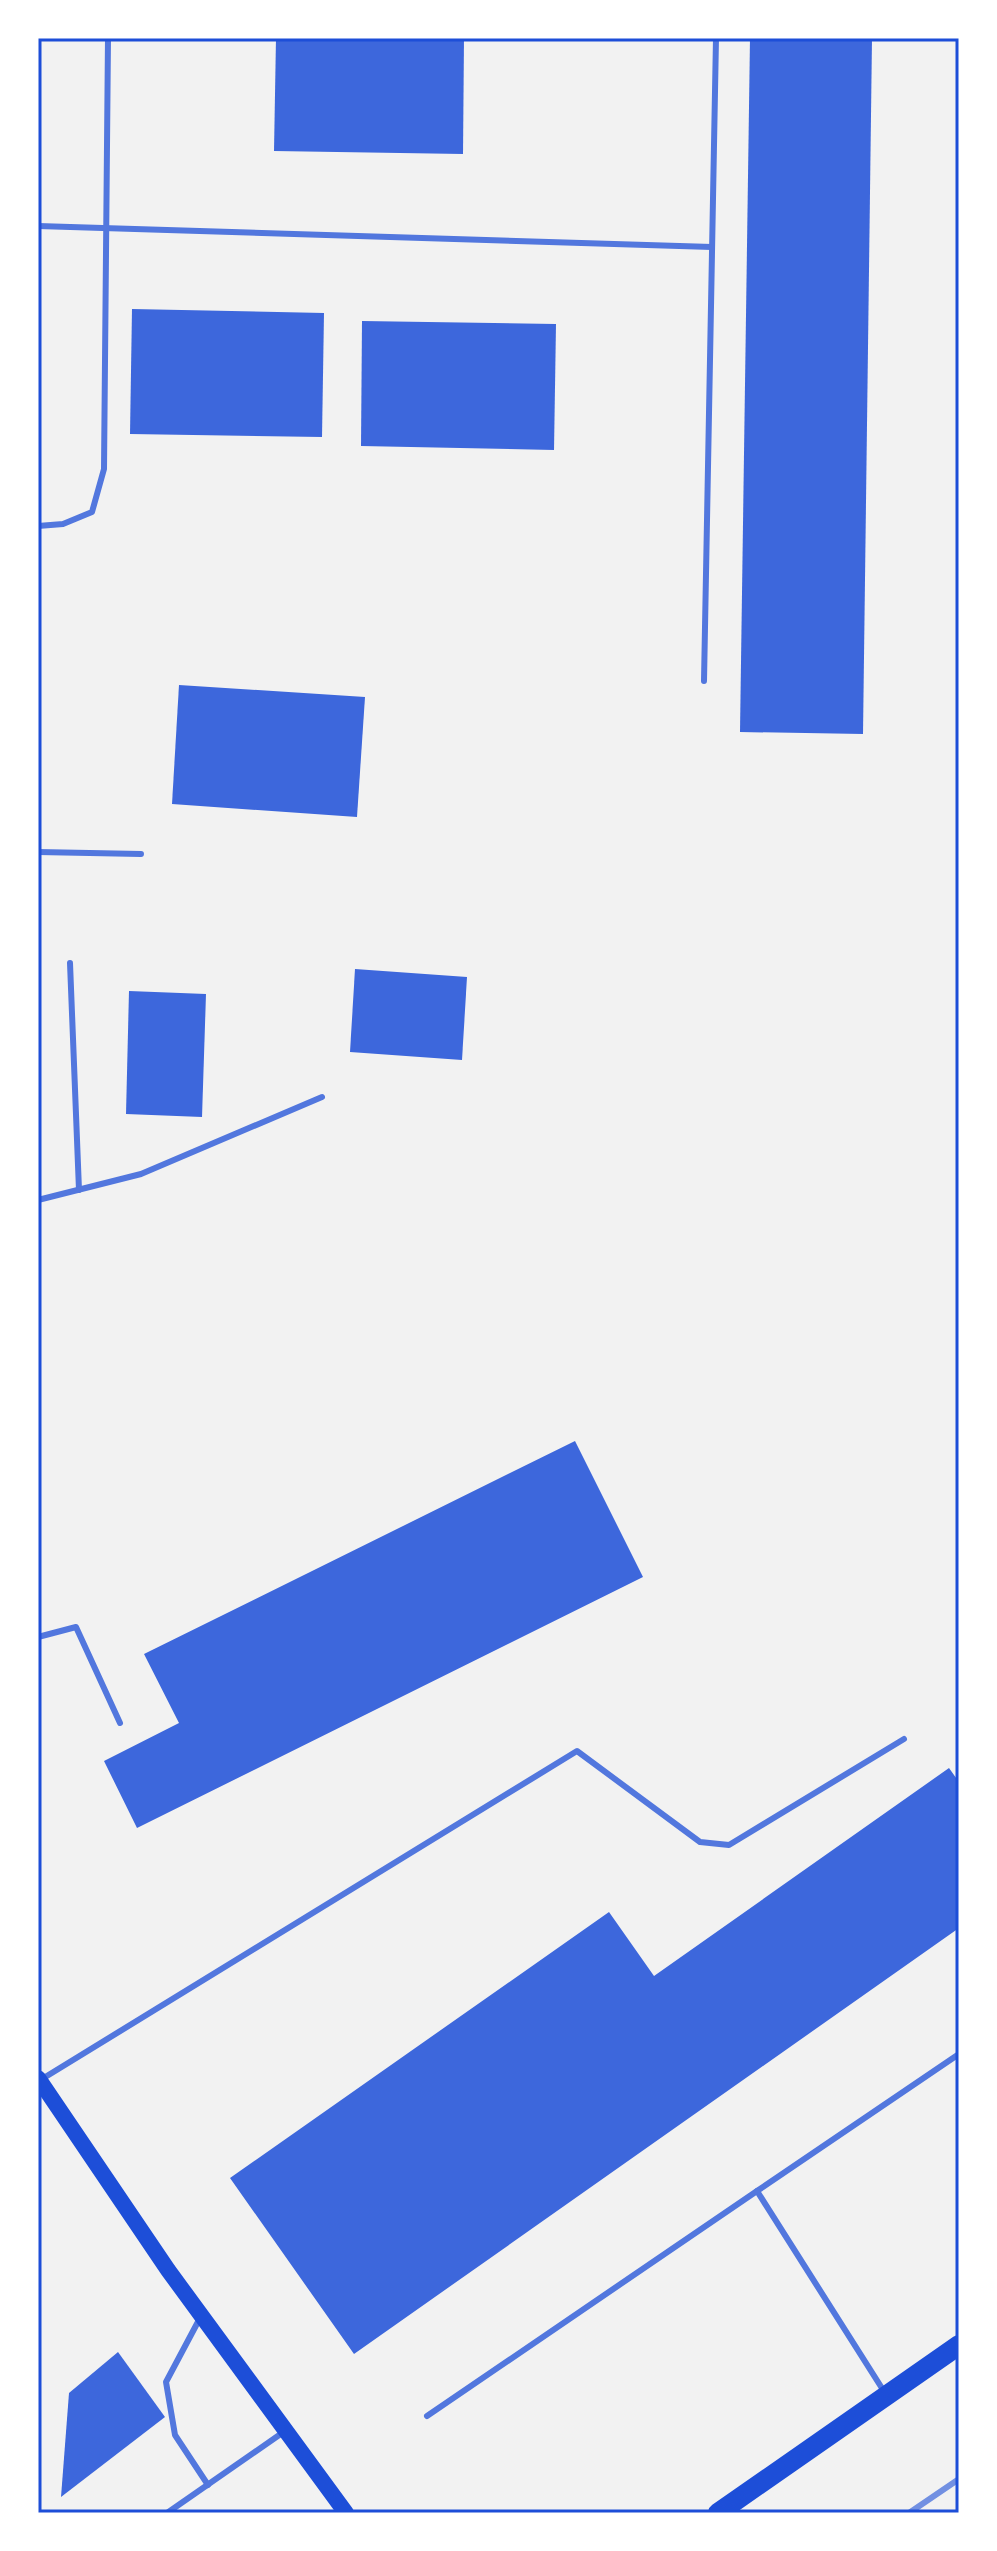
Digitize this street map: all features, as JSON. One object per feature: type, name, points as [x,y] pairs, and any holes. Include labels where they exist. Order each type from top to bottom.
[{"type":"main road","points":[[39,2080],[201,2315],[346,2513]]},
{"type":"main road","points":[[718,2513],[959,2345]]},
{"type":"lane","points":[[38,526],[63,524],[92,512],[104,469],[108,38]]},
{"type":"lane","points":[[704,681],[716,38]]},
{"type":"lane","points":[[38,226],[712,247]]},
{"type":"lane","points":[[38,852],[141,854]]},
{"type":"lane","points":[[70,963],[79,1190]]},
{"type":"lane","points":[[38,1200],[141,1174],[322,1097]]},
{"type":"lane","points":[[38,1637],[76,1627],[120,1723]]},
{"type":"lane","points":[[39,2080],[577,1751],[700,1842],[729,1845],[904,1739]]},
{"type":"lane","points":[[427,2416],[959,2054]]},
{"type":"lane","points":[[757,2191],[887,2396]]},
{"type":"lane","points":[[201,2315],[166,2382],[175,2435],[208,2485]]},
{"type":"lane","points":[[167,2513],[285,2431]]},
{"type":"building","points":[[276,38],[464,38],[463,154],[274,151]]},
{"type":"building","points":[[750,38],[872,38],[863,734],[740,732]]},
{"type":"building","points":[[132,309],[324,313],[322,437],[130,434]]},
{"type":"building","points":[[362,321],[556,324],[554,450],[361,446]]},
{"type":"building","points":[[179,685],[365,697],[357,817],[172,804]]},
{"type":"building","points":[[355,969],[467,977],[462,1060],[350,1052]]},
{"type":"building","points":[[129,991],[206,994],[202,1117],[126,1114]]},
{"type":"building","points":[[575,1441],[643,1577],[137,1828],[104,1761],[179,1723],[144,1654]]},
{"type":"building","points":[[949,1768],[959,1782],[959,1928],[354,2354],[230,2178],[609,1912],[654,1976]]},
{"type":"building","points":[[118,2352],[165,2417],[61,2497],[69,2393]]},
{"type":"railway","points":[[909,2513],[959,2479]]}]
